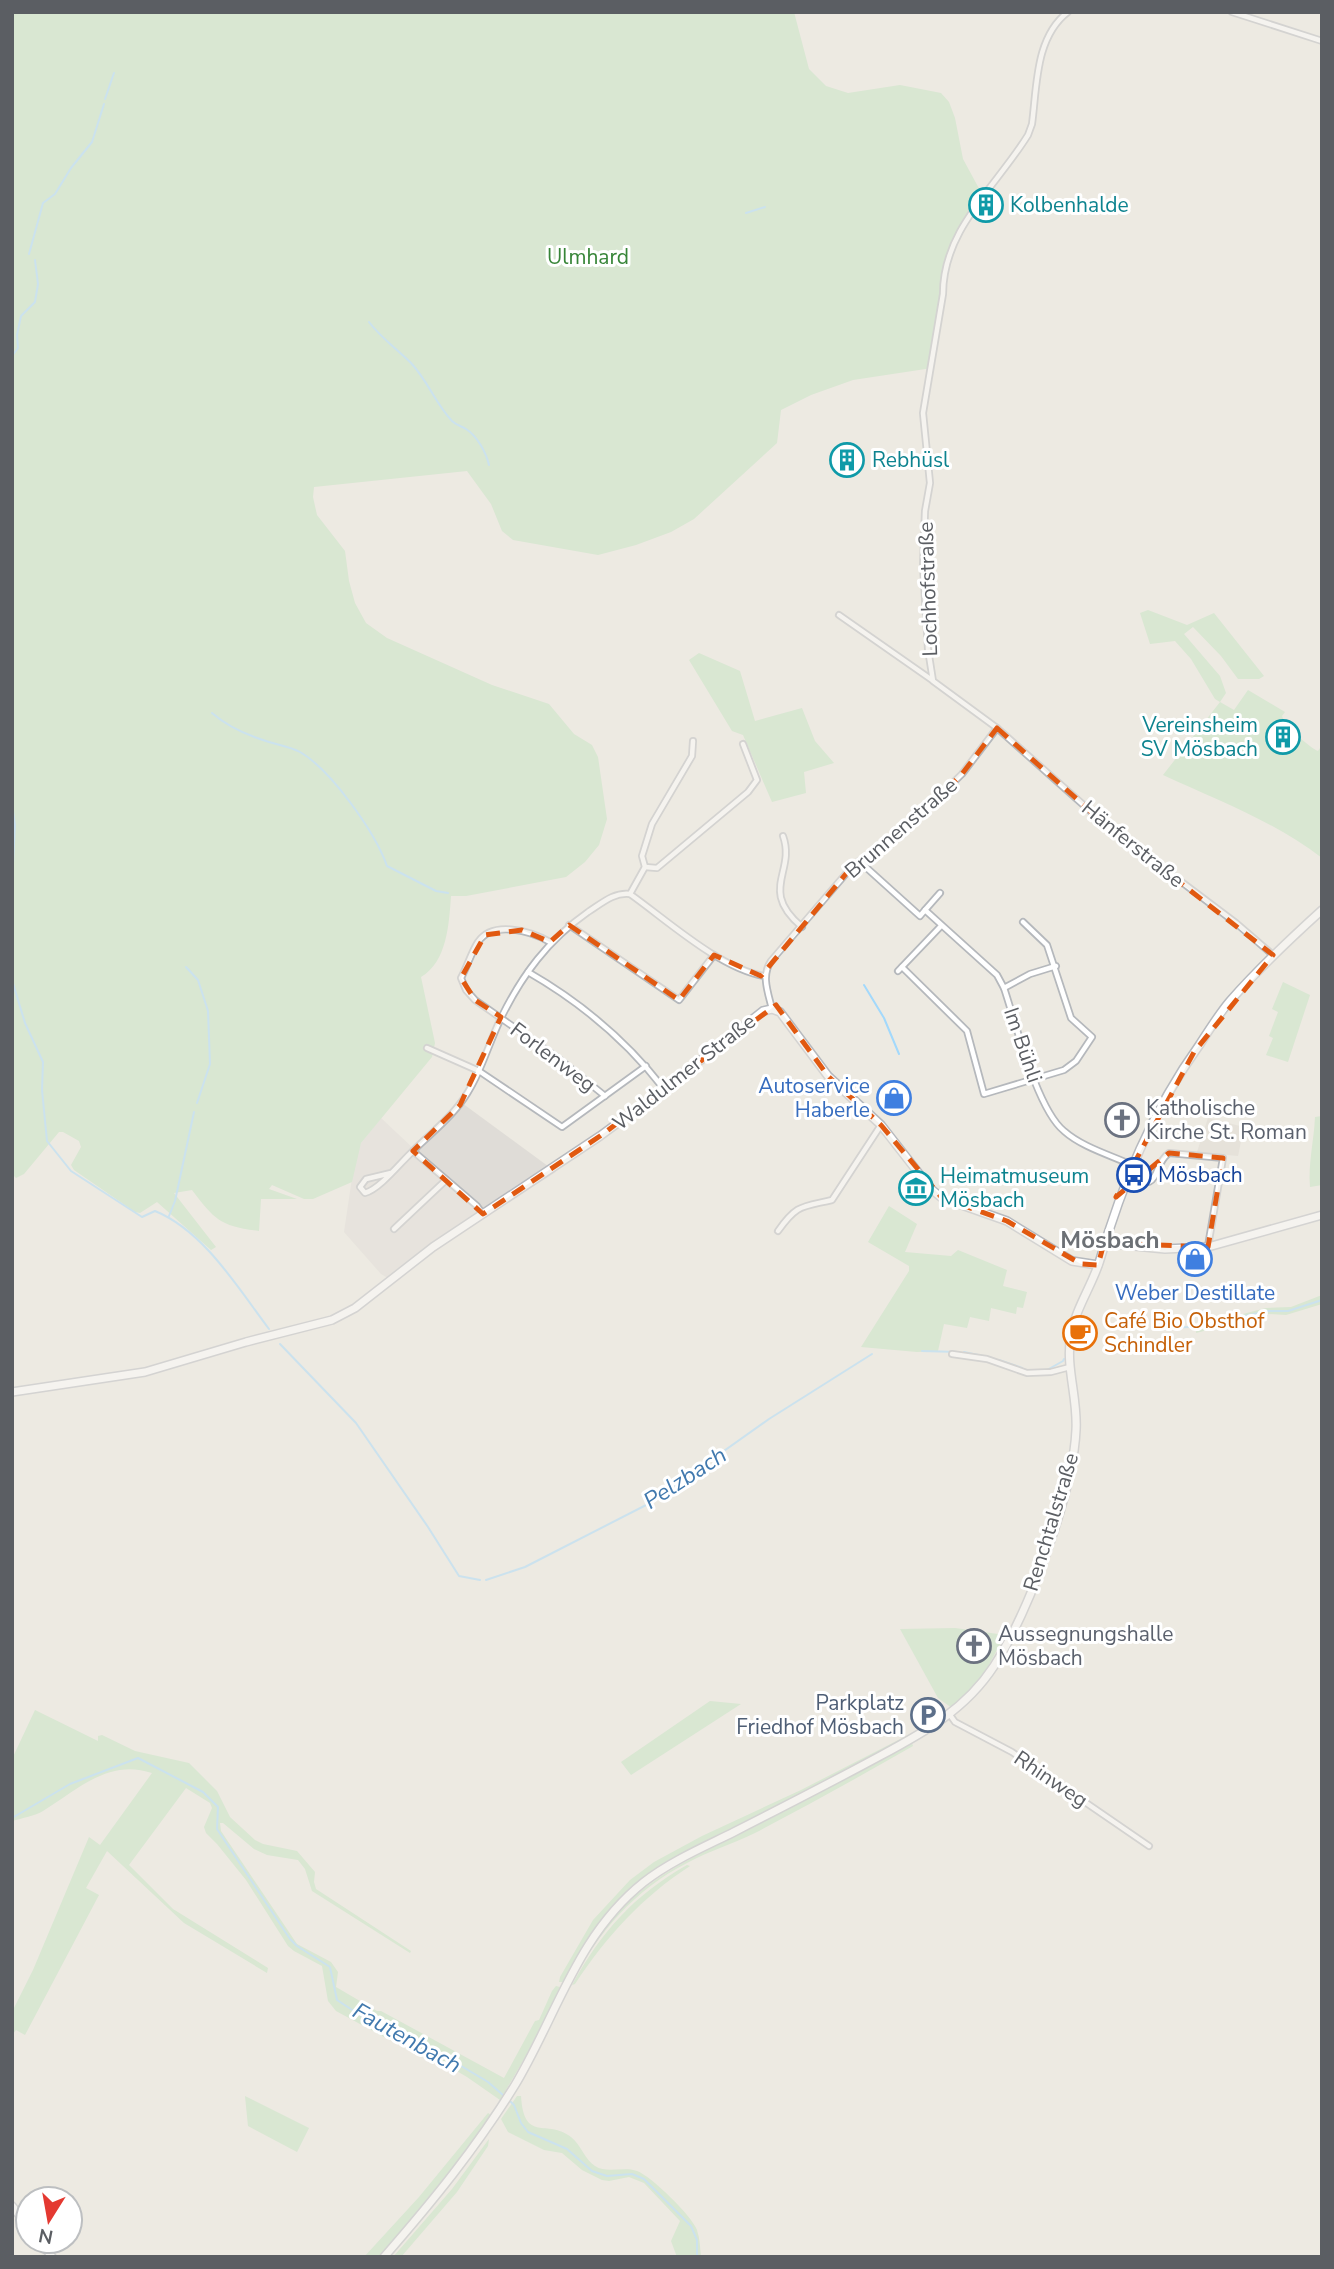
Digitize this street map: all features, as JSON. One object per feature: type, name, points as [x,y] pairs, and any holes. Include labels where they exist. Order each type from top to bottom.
[{"type":"main road","name":"Renchtalstraße","points":[[384,2257],[455,2174],[510,2093],[563,1987],[588,1944],[625,1899],[666,1867],[920,1734],[950,1715],[983,1682],[1018,1621],[1054,1528],[1069,1475],[1076,1428],[1071,1367],[1072,1328],[1098,1265],[1132,1165],[1160,1106],[1227,1004],[1273,955],[1322,910]]},
{"type":"main road","name":"Waldulmer Straße","points":[[12,1392],[145,1372],[246,1342],[322,1324],[355,1308],[419,1257],[600,1136],[664,1090],[763,1012],[772,1009],[780,1012],[828,1076],[881,1125],[931,1189],[942,1198],[1007,1221],[1072,1261],[1098,1265]]},
{"type":"main road","points":[[1104,1243],[1166,1249],[1208,1247],[1322,1215]]},
{"type":"street","name":"Lochhofstraße","points":[[997,728],[933,681],[928,649],[923,566],[925,510],[930,483],[923,413],[943,295],[943,278],[958,230],[1028,135],[1043,49],[1052,29],[1068,12]]},
{"type":"street","points":[[1232,12],[1322,41]]},
{"type":"street","points":[[839,615],[933,681]]},
{"type":"street","name":"Brunnenstraße","points":[[764,976],[771,961],[859,861],[915,820],[942,794],[974,761],[997,728]]},
{"type":"street","name":"Hänferstraße","points":[[997,728],[1106,825],[1236,923],[1273,955]]},
{"type":"street","points":[[631,894],[645,867],[642,856],[652,824],[692,757],[692,741]]},
{"type":"street","points":[[645,867],[657,867],[748,792],[757,780],[743,744]]},
{"type":"street","points":[[783,836],[786,853],[780,879],[780,897],[786,911],[802,927]]},
{"type":"street","name":"Im Bühli","points":[[859,861],[920,916],[925,909],[997,975],[1048,1113],[1067,1134],[1132,1165]]},
{"type":"street","points":[[391,1173],[366,1180],[361,1189],[369,1193],[391,1173],[460,1105],[479,1071],[501,1017],[550,942],[569,925],[618,893],[631,894],[714,955],[748,973],[764,976],[772,1009]]},
{"type":"street","points":[[925,909],[940,893]]},
{"type":"street","points":[[941,926],[900,969],[967,1031],[984,1094],[1071,1066],[1092,1037],[1071,1018],[1047,945],[1023,922]]},
{"type":"street","points":[[569,925],[679,1000],[714,955]]},
{"type":"street","name":"Forlenweg","points":[[550,942],[531,932],[514,930],[485,935],[478,941],[461,978],[466,990],[475,1000],[558,1058],[605,1097]]},
{"type":"street","points":[[1004,988],[1030,974],[1056,967]]},
{"type":"street","points":[[528,972],[578,1002],[646,1066],[664,1090]]},
{"type":"street","points":[[427,1048],[479,1071],[562,1127],[646,1066]]},
{"type":"street","points":[[778,1231],[793,1210],[831,1200],[881,1125]]},
{"type":"street","points":[[413,1150],[483,1214]]},
{"type":"street","points":[[1126,1180],[1143,1184],[1149,1181],[1156,1176],[1163,1158],[1169,1153],[1223,1158],[1208,1247]]},
{"type":"street","points":[[394,1229],[446,1180]]},
{"type":"street","points":[[952,1353],[987,1359],[1027,1373],[1051,1372],[1071,1367]]},
{"type":"street","name":"Rhinweg","points":[[950,1715],[955,1722],[1012,1752],[1149,1846]]},
{"type":"highlighted area","points":[[997,728],[1106,825],[1273,955],[1194,1052],[1116,1197],[1169,1153],[1223,1158],[1208,1247],[1104,1243],[1098,1265],[1081,1264],[1007,1221],[942,1198],[881,1125],[828,1076],[776,1005],[600,1136],[483,1214],[413,1151],[460,1105],[501,1017],[475,1000],[461,978],[485,935],[522,930],[550,942],[569,925],[679,1000],[714,955],[761,976],[850,869],[915,820],[962,774]]},
{"type":"shaded area","points":[[462,1103],[556,1172],[435,1248],[393,1281],[381,1274],[344,1232],[354,1165],[361,1143],[381,1118],[414,1149]]},
{"type":"shaded area","points":[[1208,1118],[1244,1127],[1238,1156],[1197,1152]]},
{"type":"green space","name":"Ulmhard","points":[[12,12],[794,12],[809,69],[826,86],[848,93],[900,85],[941,93],[949,102],[955,118],[963,159],[982,194],[960,226],[946,280],[932,368],[853,380],[811,395],[781,410],[777,443],[694,519],[671,532],[598,555],[513,540],[502,531],[491,504],[467,471],[314,487],[317,515],[345,551],[355,603],[366,623],[387,638],[492,685],[549,704],[574,734],[592,745],[598,757],[607,819],[599,845],[585,862],[566,877],[466,896],[451,896],[441,952],[430,970],[421,977],[435,1043],[432,1057],[361,1143],[352,1182],[313,1199],[304,1199],[272,1185],[269,1189],[297,1199],[261,1199],[259,1231],[235,1227],[219,1220],[192,1190],[174,1193],[216,1247],[211,1250],[157,1202],[140,1213],[135,1212],[74,1170],[71,1165],[81,1147],[79,1141],[63,1132],[59,1132],[24,1174],[16,1178],[12,1174]]},
{"type":"green space","points":[[1148,610],[1187,625],[1214,613],[1264,676],[1259,679],[1238,679],[1221,656],[1193,627],[1184,634],[1220,676],[1226,693],[1220,702],[1215,699],[1191,659],[1175,641],[1150,644],[1140,613]]},
{"type":"green space","points":[[699,653],[740,671],[755,721],[802,708],[815,741],[834,763],[804,772],[806,793],[772,802],[743,735],[732,731],[689,660]]},
{"type":"green space","points":[[1248,690],[1285,712],[1282,716],[1284,720],[1309,746],[1318,751],[1322,745],[1322,858],[1265,822],[1163,775],[1220,702],[1234,710]]},
{"type":"green space","points":[[1283,982],[1310,995],[1288,1062],[1266,1055],[1273,1038],[1269,1036],[1278,1012],[1272,1009]]},
{"type":"green space","points":[[1322,1116],[1322,1185],[1310,1187],[1315,1117]]},
{"type":"green space","points":[[889,1206],[917,1224],[905,1252],[951,1256],[958,1250],[1007,1270],[1003,1286],[1027,1292],[1023,1308],[1017,1307],[1016,1314],[991,1308],[989,1321],[970,1317],[967,1328],[944,1324],[938,1351],[861,1347],[909,1271],[909,1266],[868,1242]]},
{"type":"green space","points":[[1322,1295],[1322,1304],[1286,1315],[1269,1314],[1196,1333],[1197,1326],[1266,1308],[1291,1307]]},
{"type":"green space","points":[[955,1628],[1005,1635],[984,1674],[952,1708],[938,1698],[900,1629]]},
{"type":"green space","points":[[710,1701],[741,1704],[631,1775],[621,1762]]},
{"type":"green space","points":[[35,1710],[98,1741],[98,1736],[102,1735],[135,1751],[189,1763],[217,1791],[230,1817],[255,1840],[297,1851],[315,1872],[316,1889],[411,1951],[410,1953],[312,1891],[305,1869],[298,1860],[267,1855],[254,1849],[220,1823],[221,1831],[297,1944],[331,1962],[338,1972],[336,1987],[377,2011],[504,2078],[535,2021],[539,2020],[552,1991],[556,1986],[560,1987],[530,2049],[500,2100],[419,2049],[384,2037],[336,2011],[328,2001],[322,1966],[288,1946],[246,1880],[206,1833],[204,1827],[212,1808],[210,1803],[186,1788],[129,1865],[173,1909],[268,1968],[267,1973],[184,1923],[107,1851],[86,1888],[99,1895],[25,2035],[16,2030],[12,2035],[12,2012],[33,1970],[89,1837],[100,1845],[152,1773],[136,1769],[108,1773],[94,1778],[40,1813],[12,1821],[12,1759]]},
{"type":"green space","points":[[908,1735],[834,1779],[684,1853],[611,1910],[588,1938],[563,1982],[559,1982],[593,1920],[630,1880],[654,1862]]},
{"type":"green space","points":[[912,1743],[913,1746],[815,1801],[755,1833],[687,1863],[650,1886],[634,1899],[606,1930],[571,1983],[589,1950],[608,1924],[628,1902],[650,1884],[700,1854]]},
{"type":"green space","points":[[687,1865],[690,1866],[656,1891],[626,1919],[572,1985],[595,1948],[620,1916],[650,1889]]},
{"type":"green space","points":[[245,2096],[309,2128],[297,2152],[248,2126]]},
{"type":"green space","points":[[517,2096],[521,2096],[523,2111],[532,2125],[553,2129],[571,2137],[595,2166],[637,2171],[661,2188],[694,2224],[699,2237],[701,2257],[677,2257],[671,2241],[680,2221],[644,2183],[629,2177],[602,2180],[582,2170],[562,2153],[544,2150],[508,2132],[501,2119]]},
{"type":"green space","points":[[488,2113],[491,2115],[446,2179],[388,2247],[379,2257],[364,2257],[419,2197]]},
{"type":"green space","points":[[489,2139],[488,2146],[457,2192],[401,2257],[393,2257],[452,2189]]},
{"type":"waterway","points":[[105,99],[114,73]]},
{"type":"waterway","points":[[29,254],[43,203],[55,194],[92,142],[104,104]]},
{"type":"waterway","points":[[746,213],[765,207]]},
{"type":"waterway","points":[[12,356],[18,348],[17,335],[21,316],[35,302],[38,284],[35,260]]},
{"type":"waterway","points":[[369,322],[417,370],[452,421],[474,436],[489,465]]},
{"type":"waterway","points":[[212,713],[239,730],[261,740],[296,750],[312,761],[351,803],[373,836],[387,866],[436,891],[448,893]]},
{"type":"waterway","name":"Pelzbach","points":[[12,805],[15,825],[12,882]]},
{"type":"waterway","name":"Pelzbach","points":[[186,967],[198,980],[208,1011],[210,1064],[197,1103]]},
{"type":"waterway","name":"Pelzbach","points":[[12,980],[25,1023],[43,1062],[42,1090],[47,1141],[71,1171],[142,1217],[155,1211],[189,1232],[219,1262],[269,1329]]},
{"type":"waterway","points":[[864,985],[884,1018],[899,1054]]},
{"type":"waterway","name":"Pelzbach","points":[[169,1216],[175,1201],[194,1112]]},
{"type":"waterway","name":"Pelzbach","points":[[1199,1327],[1267,1311],[1288,1311],[1322,1300]]},
{"type":"waterway","name":"Pelzbach","points":[[1153,1328],[1191,1327]]},
{"type":"waterway","name":"Pelzbach","points":[[280,1344],[356,1423],[459,1576],[480,1580]]},
{"type":"waterway","points":[[922,1351],[958,1352]]},
{"type":"waterway","points":[[964,1352],[992,1358]]},
{"type":"waterway","name":"Pelzbach","points":[[486,1580],[525,1567],[652,1502],[769,1419],[872,1354]]},
{"type":"waterway","points":[[1028,1370],[1047,1370],[1064,1359]]},
{"type":"waterway","points":[[999,1360],[1022,1368]]},
{"type":"waterway","name":"Fautenbach","points":[[12,1818],[70,1784],[138,1758],[203,1792],[218,1807],[217,1829],[290,1939],[330,1967],[337,2000],[369,2021],[426,2045],[488,2082],[503,2095]]},
{"type":"waterway","name":"Fautenbach","points":[[510,2101],[528,2132],[567,2149],[592,2171],[607,2176],[632,2174],[644,2179],[691,2226],[697,2240],[697,2257]]},
{"type":"place","name":"Kolbenhalde","points":[[986,205]]},
{"type":"place","name":"Rebhüsl","points":[[847,460]]},
{"type":"place","name":"Vereinsheim SV Mösbach","points":[[1283,737]]},
{"type":"place","name":"Autoservice Haberle","points":[[894,1098]]},
{"type":"place","name":"Katholische Kirche St. Roman","points":[[1122,1120]]},
{"type":"place","name":"Mösbach","points":[[1134,1175]]},
{"type":"place","name":"Heimatmuseum Mösbach","points":[[916,1188]]},
{"type":"place","name":"Weber Destillate","points":[[1195,1259]]},
{"type":"place","name":"Café Bio Obsthof Schindler","points":[[1080,1333]]},
{"type":"place","name":"Aussegnungshalle Mösbach","points":[[974,1646]]},
{"type":"place","name":"Parkplatz Friedhof Mösbach","points":[[928,1715]]},
{"type":"district","name":"Mösbach","points":[[1110,1240]]}]
